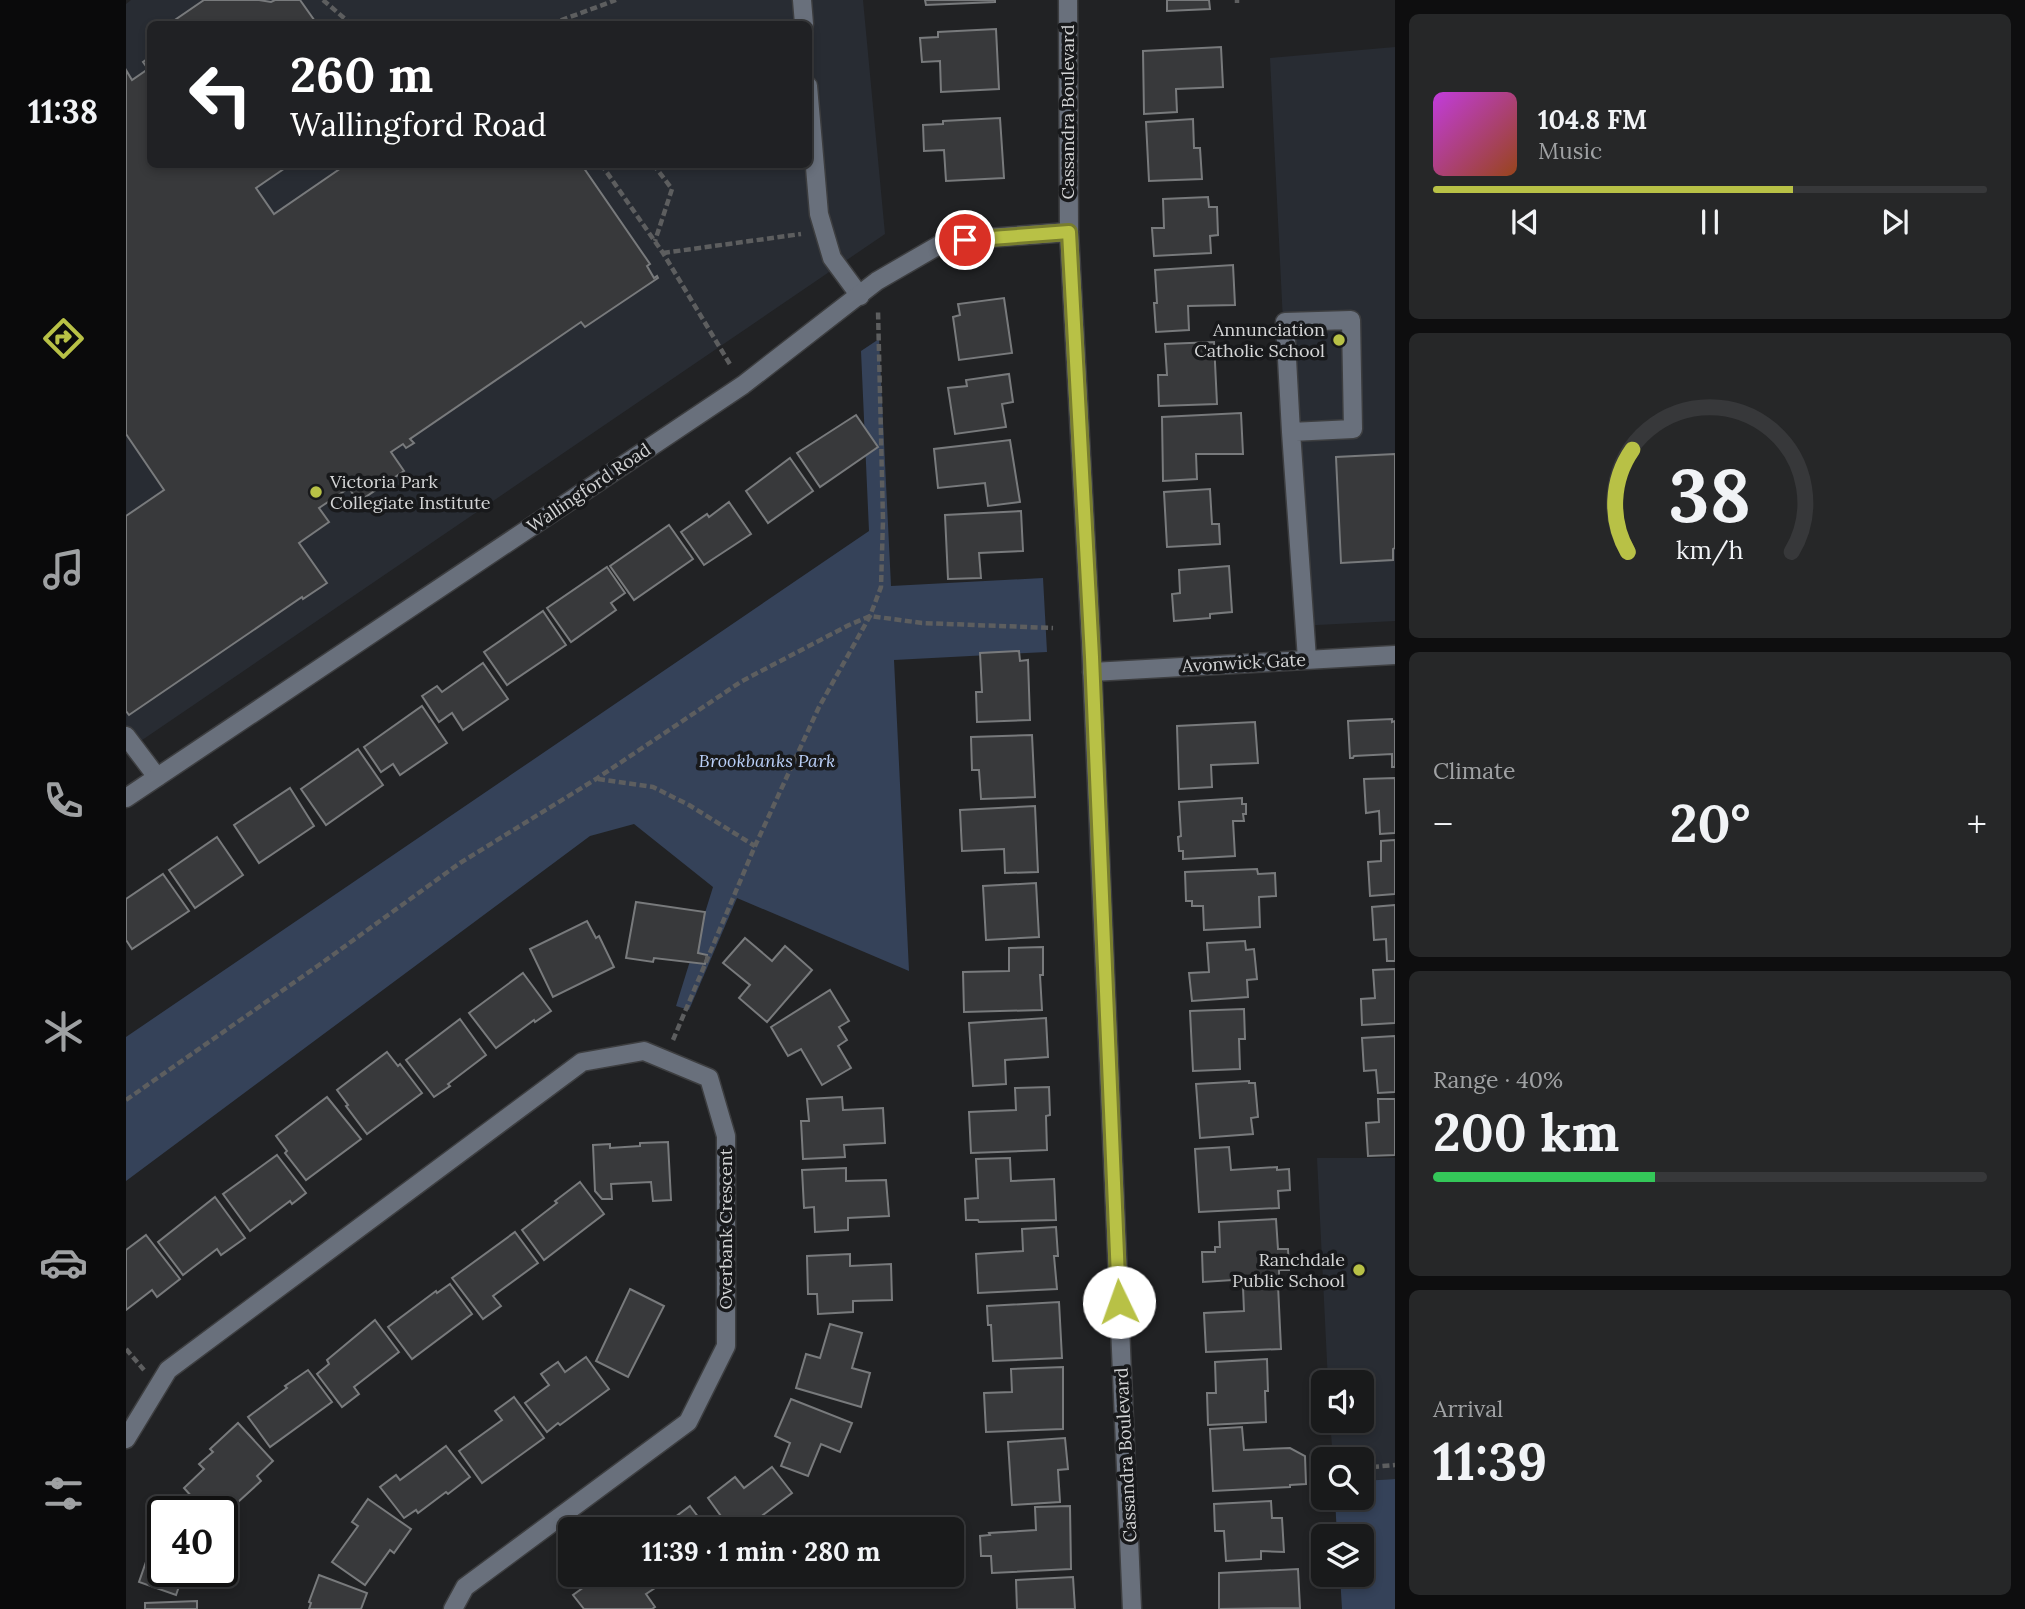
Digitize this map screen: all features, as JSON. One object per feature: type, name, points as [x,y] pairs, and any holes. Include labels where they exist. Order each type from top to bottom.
[{"type":"street","points":[[802,0],[804,21]]},
{"type":"street","name":"Cassandra Boulevard","points":[[1068,0],[1069,232],[1092,672],[1132,1609]]},
{"type":"street","points":[[812,133],[819,215],[832,258],[860,296]]},
{"type":"street","name":"Wallingford Road","points":[[126,798],[743,385],[877,281],[946,241],[1069,232]]},
{"type":"street","points":[[1291,432],[1353,429],[1351,320],[1285,322],[1291,432],[1307,659]]},
{"type":"street","name":"Avonwick Gate","points":[[1092,672],[1395,654]]},
{"type":"street","points":[[126,736],[157,777]]},
{"type":"street","name":"Overbank Crescent","points":[[126,1439],[168,1370],[582,1062],[644,1051],[709,1078],[726,1136],[726,1346],[688,1422],[465,1587],[453,1609]]},
{"type":"path","points":[[323,0],[348,21]]},
{"type":"path","points":[[559,21],[616,0]]},
{"type":"path","points":[[604,168],[663,253],[743,385]]},
{"type":"path","points":[[655,242],[672,189],[656,168]]},
{"type":"path","points":[[663,253],[824,231]]},
{"type":"path","points":[[665,1060],[755,846],[818,708],[870,616],[881,587],[883,520],[877,281]]},
{"type":"path","points":[[126,1100],[460,863],[596,779],[741,681],[849,625],[870,616],[922,623],[1053,628]]},
{"type":"path","points":[[596,779],[653,787],[755,846]]},
{"type":"path","points":[[1374,1467],[1395,1465]]},
{"type":"shaded area","name":"Victoria Park Collegiate Institute","points":[[131,0],[863,0],[885,234],[126,751],[126,4]]},
{"type":"shaded area","name":"Annunciation Catholic School","points":[[1395,47],[1395,621],[1298,626],[1270,58]]},
{"type":"shaded area","name":"Ranchdale Public School","points":[[1317,1158],[1395,1158],[1395,1479],[1374,1480],[1374,1447],[1332,1447],[1331,1433],[1374,1433],[1374,1370],[1327,1370]]},
{"type":"green space","name":"Brookbanks Park","points":[[879,339],[891,586],[1043,578],[1047,652],[894,660],[909,971],[737,898],[689,1010],[676,1006],[713,887],[634,824],[590,836],[126,1181],[126,1037],[869,531],[861,351]]},
{"type":"green space","points":[[1395,1479],[1395,1609],[1342,1609],[1341,1587],[1374,1587],[1374,1524],[1336,1524],[1336,1510],[1374,1510],[1374,1480]]},
{"type":"building","points":[[204,0],[300,0],[315,21],[173,21]]},
{"type":"building","points":[[925,0],[995,0],[995,2],[926,5]]},
{"type":"building","points":[[1167,0],[1209,0],[1210,9],[1167,11]]},
{"type":"building","points":[[996,29],[999,89],[941,92],[940,61],[922,62],[920,38],[938,37],[938,32]]},
{"type":"building","points":[[1221,47],[1223,87],[1176,89],[1177,112],[1144,114],[1143,51]]},
{"type":"building","points":[[126,70],[132,80],[147,70],[147,168],[285,168],[256,188],[274,214],[341,168],[584,168],[650,264],[647,266],[654,278],[658,278],[585,327],[581,322],[410,439],[414,443],[406,448],[403,444],[391,452],[404,471],[358,502],[349,488],[319,508],[329,522],[299,543],[327,583],[303,599],[302,597],[129,715],[126,711],[126,516],[164,490],[126,434]]},
{"type":"building","points":[[1000,118],[1004,178],[946,181],[944,150],[924,151],[923,125],[943,124],[943,121]]},
{"type":"building","points":[[1193,119],[1194,148],[1200,148],[1202,179],[1149,181],[1146,122]]},
{"type":"building","points":[[1208,197],[1209,207],[1217,207],[1218,235],[1210,236],[1211,253],[1154,256],[1152,228],[1164,228],[1163,199]]},
{"type":"building","points":[[1233,265],[1235,305],[1188,306],[1189,330],[1156,332],[1155,270]]},
{"type":"building","points":[[1004,298],[1012,353],[959,360],[953,317],[960,315],[958,304]]},
{"type":"building","points":[[1214,342],[1217,404],[1159,406],[1158,375],[1167,375],[1165,344]]},
{"type":"building","points":[[1009,374],[1013,402],[1002,404],[1006,427],[955,434],[948,388],[967,386],[966,380]]},
{"type":"building","points":[[1241,413],[1243,454],[1196,454],[1197,479],[1163,481],[1162,417]]},
{"type":"building","points":[[856,415],[878,447],[820,487],[797,453]]},
{"type":"building","points":[[1010,440],[1020,502],[988,506],[985,483],[938,488],[934,449]]},
{"type":"building","points":[[1395,454],[1393,560],[1341,563],[1336,457]]},
{"type":"building","points":[[790,458],[813,491],[768,523],[746,491]]},
{"type":"building","points":[[1210,489],[1212,524],[1219,524],[1220,544],[1167,547],[1164,492]]},
{"type":"building","points":[[729,502],[751,534],[704,565],[681,532],[707,514],[709,517]]},
{"type":"building","points":[[1021,511],[1023,551],[979,553],[981,578],[948,579],[945,515]]},
{"type":"building","points":[[669,525],[693,559],[634,600],[610,566]]},
{"type":"building","points":[[1229,566],[1232,612],[1210,614],[1210,618],[1174,621],[1172,594],[1180,593],[1179,570]]},
{"type":"building","points":[[607,567],[625,593],[611,603],[616,610],[571,642],[547,608]]},
{"type":"building","points":[[543,611],[566,645],[507,685],[484,652]]},
{"type":"building","points":[[1019,651],[1020,661],[1028,660],[1030,720],[977,722],[976,692],[982,692],[980,653]]},
{"type":"building","points":[[483,663],[508,699],[463,730],[452,713],[439,722],[422,696],[437,686],[442,692]]},
{"type":"building","points":[[422,706],[447,743],[400,775],[393,764],[381,772],[364,747]]},
{"type":"building","points":[[1392,719],[1392,722],[1395,721],[1395,767],[1392,767],[1392,754],[1350,758],[1348,721]]},
{"type":"building","points":[[1255,722],[1258,763],[1211,765],[1212,787],[1179,789],[1177,726]]},
{"type":"building","points":[[1032,735],[1035,797],[981,799],[979,770],[972,770],[971,737]]},
{"type":"building","points":[[358,749],[383,785],[326,825],[301,789]]},
{"type":"building","points":[[1395,778],[1395,833],[1380,834],[1379,811],[1366,813],[1364,779]]},
{"type":"building","points":[[290,788],[314,826],[259,863],[234,825]]},
{"type":"building","points":[[1242,798],[1242,804],[1246,804],[1244,821],[1233,821],[1235,856],[1183,859],[1183,851],[1179,851],[1178,837],[1181,836],[1179,802]]},
{"type":"building","points":[[1035,806],[1038,872],[1005,873],[1004,849],[962,851],[960,810]]},
{"type":"building","points":[[217,837],[243,875],[195,908],[169,870]]},
{"type":"building","points":[[1395,840],[1395,894],[1370,896],[1368,862],[1381,861],[1381,841]]},
{"type":"building","points":[[1257,869],[1258,874],[1275,873],[1276,896],[1259,897],[1260,927],[1204,930],[1203,906],[1192,906],[1192,901],[1186,901],[1185,872]]},
{"type":"building","points":[[163,874],[189,911],[132,949],[126,940],[126,899]]},
{"type":"building","points":[[1036,883],[1039,937],[986,940],[983,886]]},
{"type":"building","points":[[636,902],[705,912],[698,953],[707,955],[705,964],[654,958],[653,962],[626,958]]},
{"type":"building","points":[[1395,905],[1395,961],[1387,961],[1386,939],[1374,940],[1372,907]]},
{"type":"building","points":[[587,921],[596,938],[599,936],[614,967],[553,997],[530,949]]},
{"type":"building","points":[[745,938],[772,961],[785,946],[812,970],[767,1022],[739,998],[750,985],[723,963]]},
{"type":"building","points":[[1245,941],[1246,950],[1254,949],[1257,979],[1247,980],[1248,997],[1192,1001],[1189,973],[1209,972],[1207,943]]},
{"type":"building","points":[[1043,947],[1043,975],[1040,975],[1042,1010],[964,1012],[963,972],[1009,971],[1009,948]]},
{"type":"building","points":[[1395,969],[1395,1023],[1362,1025],[1361,999],[1375,998],[1373,970]]},
{"type":"building","points":[[523,973],[551,1011],[496,1048],[469,1013]]},
{"type":"building","points":[[830,990],[849,1021],[839,1027],[847,1040],[838,1046],[851,1068],[822,1085],[801,1049],[788,1056],[771,1027]]},
{"type":"building","points":[[1244,1009],[1245,1039],[1239,1039],[1240,1069],[1193,1071],[1190,1011]]},
{"type":"building","points":[[1046,1018],[1048,1057],[1005,1060],[1006,1084],[973,1086],[969,1023]]},
{"type":"building","points":[[460,1019],[486,1055],[434,1097],[406,1060]]},
{"type":"building","points":[[1395,1036],[1395,1092],[1378,1093],[1376,1070],[1364,1071],[1362,1038]]},
{"type":"building","points":[[387,1052],[422,1093],[367,1134],[337,1090]]},
{"type":"building","points":[[1249,1081],[1255,1083],[1258,1117],[1251,1118],[1253,1134],[1200,1138],[1196,1084]]},
{"type":"building","points":[[1049,1087],[1047,1150],[971,1153],[969,1112],[1016,1110],[1015,1088]]},
{"type":"building","points":[[327,1097],[361,1139],[306,1180],[285,1153],[287,1151],[276,1136]]},
{"type":"building","points":[[842,1097],[843,1110],[883,1108],[885,1143],[844,1145],[845,1157],[803,1159],[801,1121],[809,1121],[807,1099]]},
{"type":"building","points":[[1378,1099],[1395,1099],[1395,1155],[1368,1156],[1366,1123],[1379,1122]]},
{"type":"building","points":[[668,1142],[671,1200],[653,1201],[651,1182],[611,1184],[612,1199],[602,1199],[595,1191],[593,1145],[610,1144],[610,1148]]},
{"type":"building","points":[[1229,1147],[1231,1170],[1277,1167],[1277,1170],[1289,1169],[1290,1190],[1278,1191],[1279,1208],[1199,1212],[1195,1149]]},
{"type":"building","points":[[277,1155],[306,1193],[292,1204],[290,1201],[250,1231],[223,1194]]},
{"type":"building","points":[[1010,1158],[1011,1181],[1054,1179],[1056,1220],[966,1220],[965,1199],[978,1198],[976,1159]]},
{"type":"building","points":[[846,1168],[846,1181],[886,1180],[889,1216],[848,1218],[848,1230],[815,1232],[814,1207],[804,1208],[802,1170]]},
{"type":"building","points":[[580,1182],[604,1214],[544,1260],[522,1230]]},
{"type":"building","points":[[215,1197],[245,1238],[221,1255],[217,1249],[183,1275],[158,1242]]},
{"type":"building","points":[[1276,1219],[1278,1249],[1288,1249],[1289,1270],[1279,1270],[1279,1277],[1203,1282],[1202,1252],[1215,1252],[1215,1247],[1220,1247],[1219,1222]]},
{"type":"building","points":[[1056,1227],[1058,1256],[1054,1256],[1057,1289],[978,1293],[976,1254],[1023,1251],[1022,1229]]},
{"type":"building","points":[[515,1232],[538,1263],[493,1296],[501,1306],[483,1319],[452,1278]]},
{"type":"building","points":[[146,1235],[180,1279],[157,1297],[152,1290],[126,1310],[126,1250]]},
{"type":"building","points":[[850,1254],[850,1266],[891,1264],[892,1300],[853,1301],[853,1312],[818,1314],[817,1294],[808,1294],[807,1256]]},
{"type":"building","points":[[450,1284],[472,1314],[412,1359],[388,1327],[436,1291],[437,1293]]},
{"type":"building","points":[[1278,1285],[1281,1349],[1206,1352],[1204,1313],[1244,1311],[1243,1287]]},
{"type":"building","points":[[630,1289],[664,1306],[628,1377],[596,1361]]},
{"type":"building","points":[[1059,1302],[1062,1358],[993,1361],[987,1306]]},
{"type":"building","points":[[375,1320],[399,1352],[354,1387],[359,1394],[342,1407],[317,1374],[329,1364],[327,1360]]},
{"type":"building","points":[[830,1324],[862,1333],[852,1368],[870,1373],[861,1407],[796,1388],[806,1354],[820,1358]]},
{"type":"building","points":[[586,1357],[609,1389],[547,1432],[525,1403],[549,1385],[541,1374],[558,1362],[565,1372]]},
{"type":"building","points":[[1267,1359],[1266,1422],[1208,1425],[1207,1393],[1216,1393],[1215,1362]]},
{"type":"building","points":[[1063,1367],[1063,1429],[986,1432],[984,1393],[1012,1392],[1011,1369]]},
{"type":"building","points":[[308,1370],[332,1402],[270,1447],[248,1417]]},
{"type":"building","points":[[514,1397],[544,1438],[482,1483],[459,1451],[502,1420],[495,1411]]},
{"type":"building","points":[[791,1399],[852,1423],[840,1452],[821,1444],[808,1476],[781,1466],[790,1443],[775,1436]]},
{"type":"building","points":[[238,1423],[273,1461],[257,1476],[261,1481],[238,1502],[238,1496],[191,1496],[184,1488],[204,1469],[199,1464],[213,1452],[210,1449]]},
{"type":"building","points":[[1242,1427],[1244,1450],[1290,1448],[1305,1456],[1306,1484],[1213,1491],[1210,1429]]},
{"type":"building","points":[[1065,1438],[1068,1469],[1058,1470],[1060,1502],[1012,1505],[1008,1442]]},
{"type":"building","points":[[446,1446],[470,1477],[418,1513],[416,1510],[404,1518],[380,1487],[396,1475],[400,1480]]},
{"type":"building","points":[[772,1467],[792,1493],[763,1515],[765,1517],[722,1517],[708,1498],[735,1477],[744,1488]]},
{"type":"building","points":[[368,1499],[411,1529],[394,1553],[390,1550],[365,1585],[332,1562],[358,1526],[352,1522]]},
{"type":"building","points":[[1271,1501],[1272,1518],[1282,1518],[1284,1552],[1261,1551],[1261,1559],[1226,1561],[1224,1531],[1215,1531],[1214,1504]]},
{"type":"building","points":[[690,1506],[698,1517],[675,1517]]},
{"type":"building","points":[[1070,1506],[1071,1569],[992,1573],[991,1556],[981,1556],[980,1536],[1036,1530],[1035,1507]]},
{"type":"building","points":[[147,1559],[147,1585],[139,1582]]},
{"type":"building","points":[[1298,1569],[1300,1608],[1219,1609],[1219,1573]]},
{"type":"building","points":[[319,1575],[367,1593],[361,1609],[309,1609]]},
{"type":"building","points":[[1073,1577],[1075,1609],[1017,1609],[1016,1580]]},
{"type":"building","points":[[153,1587],[179,1587],[176,1595]]},
{"type":"building","points":[[584,1587],[654,1587],[646,1594],[655,1607],[584,1609],[573,1595]]},
{"type":"building","points":[[197,1601],[197,1609],[145,1609],[145,1603]]},
{"type":"place","name":"Annunciation Catholic School","points":[[1339,340]]},
{"type":"place","name":"Victoria Park Collegiate Institute","points":[[316,492]]},
{"type":"place","name":"Ranchdale Public School","points":[[1359,1270]]},
{"type":"route","points":[[965,240],[1069,232],[1092,657],[1119,1302]]}]
